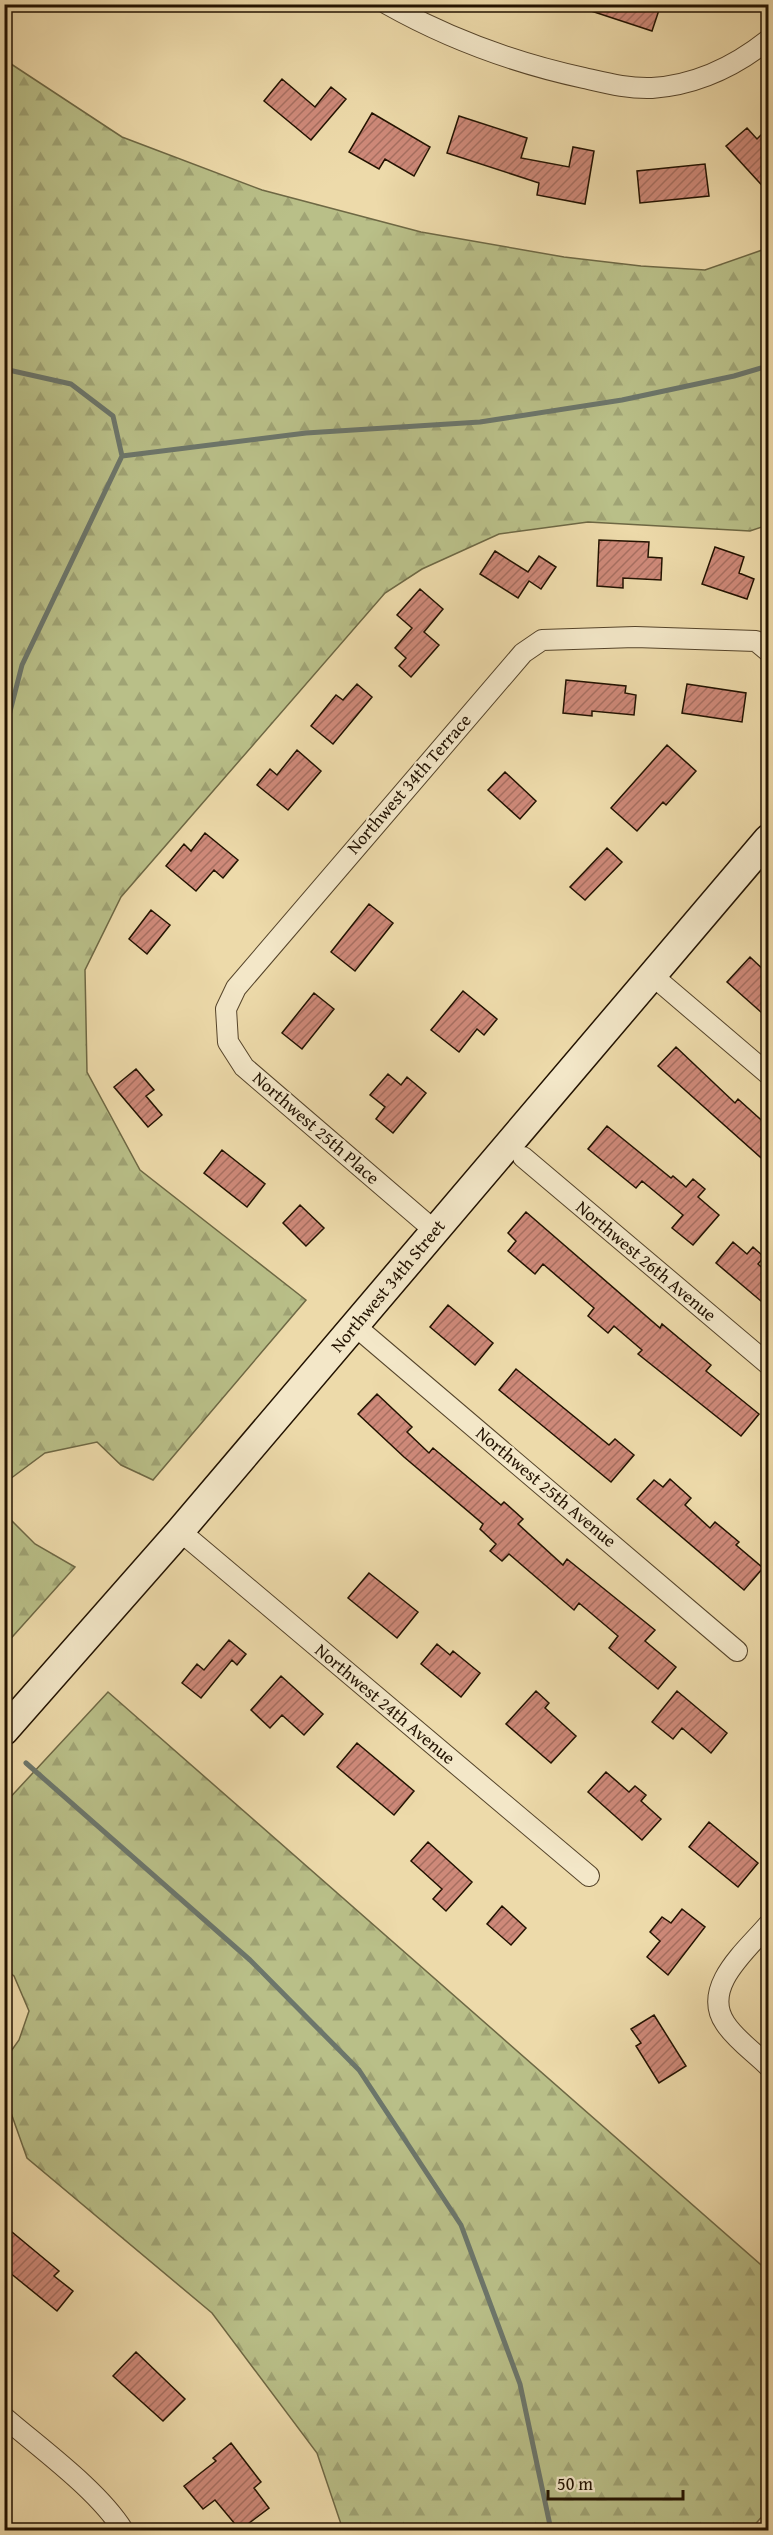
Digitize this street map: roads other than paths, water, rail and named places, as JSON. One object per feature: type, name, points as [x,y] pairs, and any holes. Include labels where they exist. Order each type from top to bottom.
[{"type":"main road","name":"Northwest 34th Street","points":[[4,1731],[180,1531],[768,839]]},
{"type":"street","points":[[387,4],[413,19],[456,38],[526,64],[618,86],[650,88],[687,83],[715,73],[750,55],[768,40]]},
{"type":"street","name":"Northwest 34th Terrace","points":[[226,1009],[236,988],[523,653],[542,639],[635,637],[756,641],[768,651]]},
{"type":"street","points":[[652,976],[768,1074]]},
{"type":"street","name":"Northwest 25th Place","points":[[226,1009],[228,1042],[244,1067],[435,1231]]},
{"type":"street","name":"Northwest 26th Avenue","points":[[523,1157],[768,1364]]},
{"type":"street","name":"Northwest 25th Avenue","points":[[354,1325],[737,1650]]},
{"type":"street","name":"Northwest 24th Avenue","points":[[180,1531],[589,1876]]},
{"type":"street","points":[[768,1925],[723,1978],[717,1995],[718,2007],[725,2024],[768,2066]]},
{"type":"street","points":[[8,2427],[96,2496],[112,2513],[123,2530]]},
{"type":"waterway","points":[[4,735],[22,665],[122,456],[306,433],[480,422],[622,400],[734,376],[768,366]]},
{"type":"waterway","points":[[4,369],[71,384],[113,416],[122,456]]},
{"type":"waterway","points":[[26,1763],[250,1960],[359,2070],[461,2225],[520,2384],[551,2530]]}]
